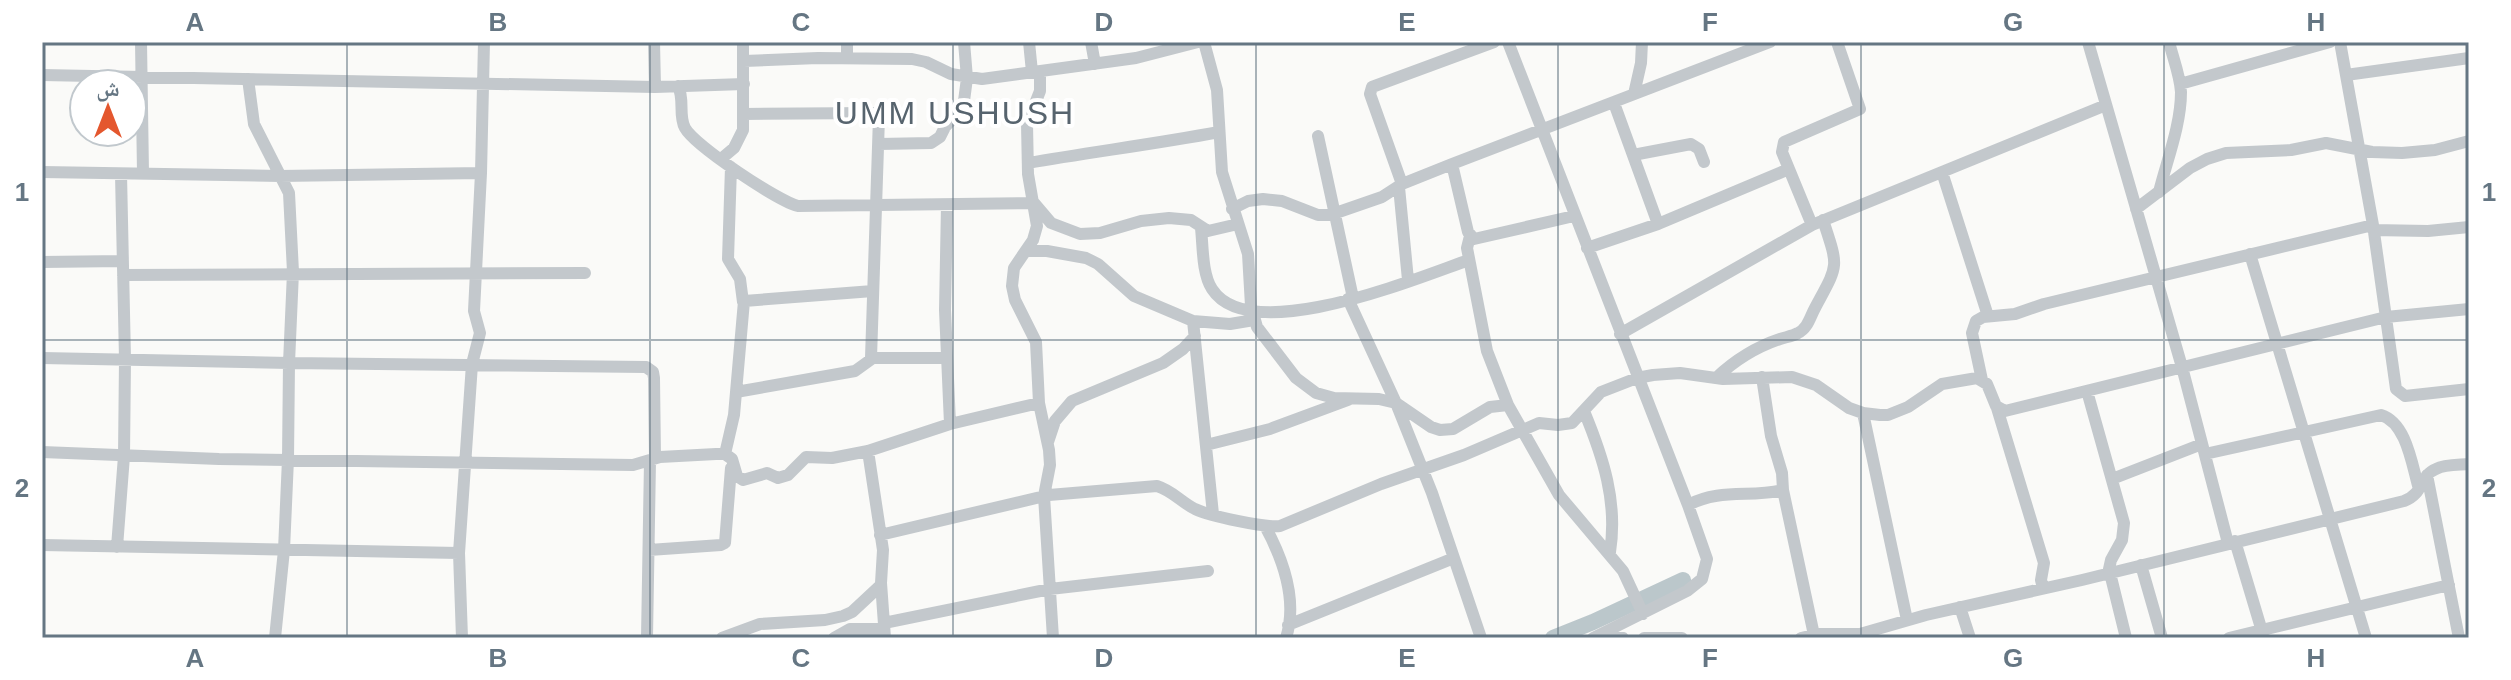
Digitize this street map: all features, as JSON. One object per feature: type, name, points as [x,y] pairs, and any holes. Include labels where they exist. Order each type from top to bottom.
[{"type":"street","points":[[141,42],[142,68]]},
{"type":"street","points":[[462,638],[459,553],[464,462],[472,364],[480,333],[474,311],[484,42]]},
{"type":"street","points":[[654,42],[655,87]]},
{"type":"street","points":[[649,550],[725,543],[728,457],[743,302],[740,279],[728,259],[726,163],[741,136],[744,114],[743,42]]},
{"type":"street","points":[[847,42],[847,58]]},
{"type":"street","points":[[879,144],[935,142],[960,111],[964,101],[967,78],[964,42]]},
{"type":"street","points":[[1029,42],[1040,91],[1027,124],[1028,163],[1037,226],[1033,240],[1014,268],[1012,286],[1015,300],[1036,342],[1039,403],[1048,442],[1050,465],[1044,496],[1053,638]]},
{"type":"street","points":[[1091,42],[1095,64]]},
{"type":"street","points":[[744,61],[912,59],[951,74],[982,79],[1136,58],[1198,42]]},
{"type":"street","points":[[1204,42],[1217,90],[1222,172],[1250,267],[1253,316]]},
{"type":"street","points":[[1408,280],[1400,186],[1370,94],[1372,87],[1494,42]]},
{"type":"street","points":[[1508,42],[1707,559],[1702,579],[1687,591],[1598,636]]},
{"type":"street","points":[[1634,94],[1642,42]]},
{"type":"street","points":[[1232,209],[1248,201],[1263,199],[1282,201],[1318,215],[1334,214],[1382,197],[1452,164],[1770,42]]},
{"type":"street","points":[[1716,378],[1751,352],[1797,334],[1806,327],[1835,270],[1834,254],[1782,152],[1784,142],[1860,109],[1837,42]]},
{"type":"street","points":[[2088,42],[2203,449],[2263,634]]},
{"type":"street","points":[[2159,192],[2178,118],[2180,84],[2169,42]]},
{"type":"street","points":[[2180,84],[2330,42]]},
{"type":"street","points":[[2340,42],[2373,228],[2397,392],[2405,396],[2469,389]]},
{"type":"street","points":[[2346,75],[2469,58]]},
{"type":"street","points":[[42,75],[68,75]]},
{"type":"street","points":[[148,76],[655,87],[744,84]]},
{"type":"street","points":[[248,79],[254,124],[289,193],[293,272],[284,550],[275,638]]},
{"type":"street","points":[[678,86],[683,99],[682,121],[686,130],[726,163],[787,203],[798,206],[1034,203]]},
{"type":"street","points":[[1614,103],[1658,224]]},
{"type":"street","points":[[1620,334],[1817,222],[2106,105]]},
{"type":"street","points":[[744,114],[874,113],[880,122],[871,358]]},
{"type":"street","points":[[1028,163],[1219,132]]},
{"type":"street","points":[[1318,136],[1351,298],[1423,469],[1481,638]]},
{"type":"street","points":[[2136,209],[2198,163],[2226,153],[2291,150],[2326,143],[2359,150],[2418,152],[2469,141]]},
{"type":"street","points":[[1633,155],[1691,144],[1699,149],[1704,162]]},
{"type":"street","points":[[143,148],[143,173]]},
{"type":"street","points":[[1452,164],[1470,236],[1467,245],[1469,260],[1487,351],[1508,405],[1559,495],[1610,552],[1629,581],[1643,614]]},
{"type":"street","points":[[1587,248],[1658,224],[1789,169]]},
{"type":"street","points":[[42,172],[280,176],[481,173]]},
{"type":"street","points":[[1942,172],[1988,316]]},
{"type":"street","points":[[117,547],[124,456],[121,174]]},
{"type":"street","points":[[1034,203],[1051,223],[1080,234],[1100,233],[1141,221],[1169,218],[1191,220],[1201,228],[1212,230],[1238,224]]},
{"type":"street","points":[[947,205],[946,358],[950,424]]},
{"type":"street","points":[[1470,236],[1480,238],[1574,216]]},
{"type":"street","points":[[2043,588],[2044,563],[1997,408],[1987,384],[1982,380],[1972,330],[1978,320],[2015,314],[2044,304],[2250,254],[2373,228],[2410,232],[2469,227]]},
{"type":"street","points":[[1201,228],[1212,289],[1227,303],[1253,316],[1302,384],[1322,395],[1396,403],[1431,427],[1444,431],[1457,427],[1490,407],[1508,405]]},
{"type":"street","points":[[1026,251],[1047,251],[1086,258],[1098,264],[1134,296],[1193,321],[1230,324],[1253,316],[1325,306],[1469,260]]},
{"type":"street","points":[[2250,254],[2366,638]]},
{"type":"street","points":[[42,262],[123,268],[293,272],[585,273]]},
{"type":"street","points":[[743,302],[749,299],[873,291]]},
{"type":"street","points":[[1997,408],[2005,411],[2386,317],[2469,309]]},
{"type":"street","points":[[1193,321],[1213,514]]},
{"type":"street","points":[[1048,442],[1055,421],[1072,401],[1163,363],[1195,336]]},
{"type":"street","points":[[42,358],[648,368],[654,378],[647,638]]},
{"type":"street","points":[[736,392],[855,371],[871,358],[946,358]]},
{"type":"street","points":[[880,535],[1044,496],[1157,486],[1194,508],[1213,514],[1265,526],[1285,524],[1543,422],[1568,424],[1576,420],[1601,392],[1637,378],[1680,373],[1716,378],[1784,376],[1808,382],[1842,404],[1863,413],[1888,415],[1917,402],[1942,384],[1982,380]]},
{"type":"street","points":[[1762,377],[1771,436],[1782,473],[1807,637],[1861,636],[1907,620],[2408,500],[2420,490],[2427,475],[2440,467],[2469,464]]},
{"type":"street","points":[[2087,391],[2123,517],[2124,529],[2109,573],[2126,638]]},
{"type":"street","points":[[1206,445],[1270,429],[1352,398]]},
{"type":"street","points":[[728,457],[741,479],[767,473],[778,478],[791,473],[806,457],[832,458],[868,451],[950,424],[1039,403]]},
{"type":"street","points":[[1584,411],[1611,491],[1613,518],[1610,552]]},
{"type":"street","points":[[1863,413],[1907,620]]},
{"type":"street","points":[[2112,479],[2203,449],[2381,415],[2401,430],[2420,490]]},
{"type":"street","points":[[868,451],[883,557],[884,630]]},
{"type":"street","points":[[42,452],[633,465],[652,460],[728,457]]},
{"type":"street","points":[[2427,475],[2459,638]]},
{"type":"street","points":[[1688,505],[1727,493],[1783,490]]},
{"type":"street","points":[[1265,526],[1285,575],[1289,600],[1287,631],[1454,558]]},
{"type":"street","points":[[42,545],[459,553]]},
{"type":"street","points":[[2141,565],[2162,638]]},
{"type":"street","points":[[834,638],[850,629],[884,630],[1050,589],[1208,571]]},
{"type":"street","points":[[722,638],[760,624],[843,616],[852,612],[881,585]]},
{"type":"street","points":[[2229,638],[2263,634],[2449,585]]},
{"type":"street","points":[[1960,607],[1970,638]]},
{"type":"street","points":[[2455,618],[2469,617]]},
{"type":"street","points":[[1598,636],[1623,638]]},
{"type":"street","points":[[1644,638],[1682,638]]},
{"type":"waterway","points":[[1553,638],[1683,580]]},
{"type":"district","name":"UMM USHUSH","points":[[955,113]]}]
